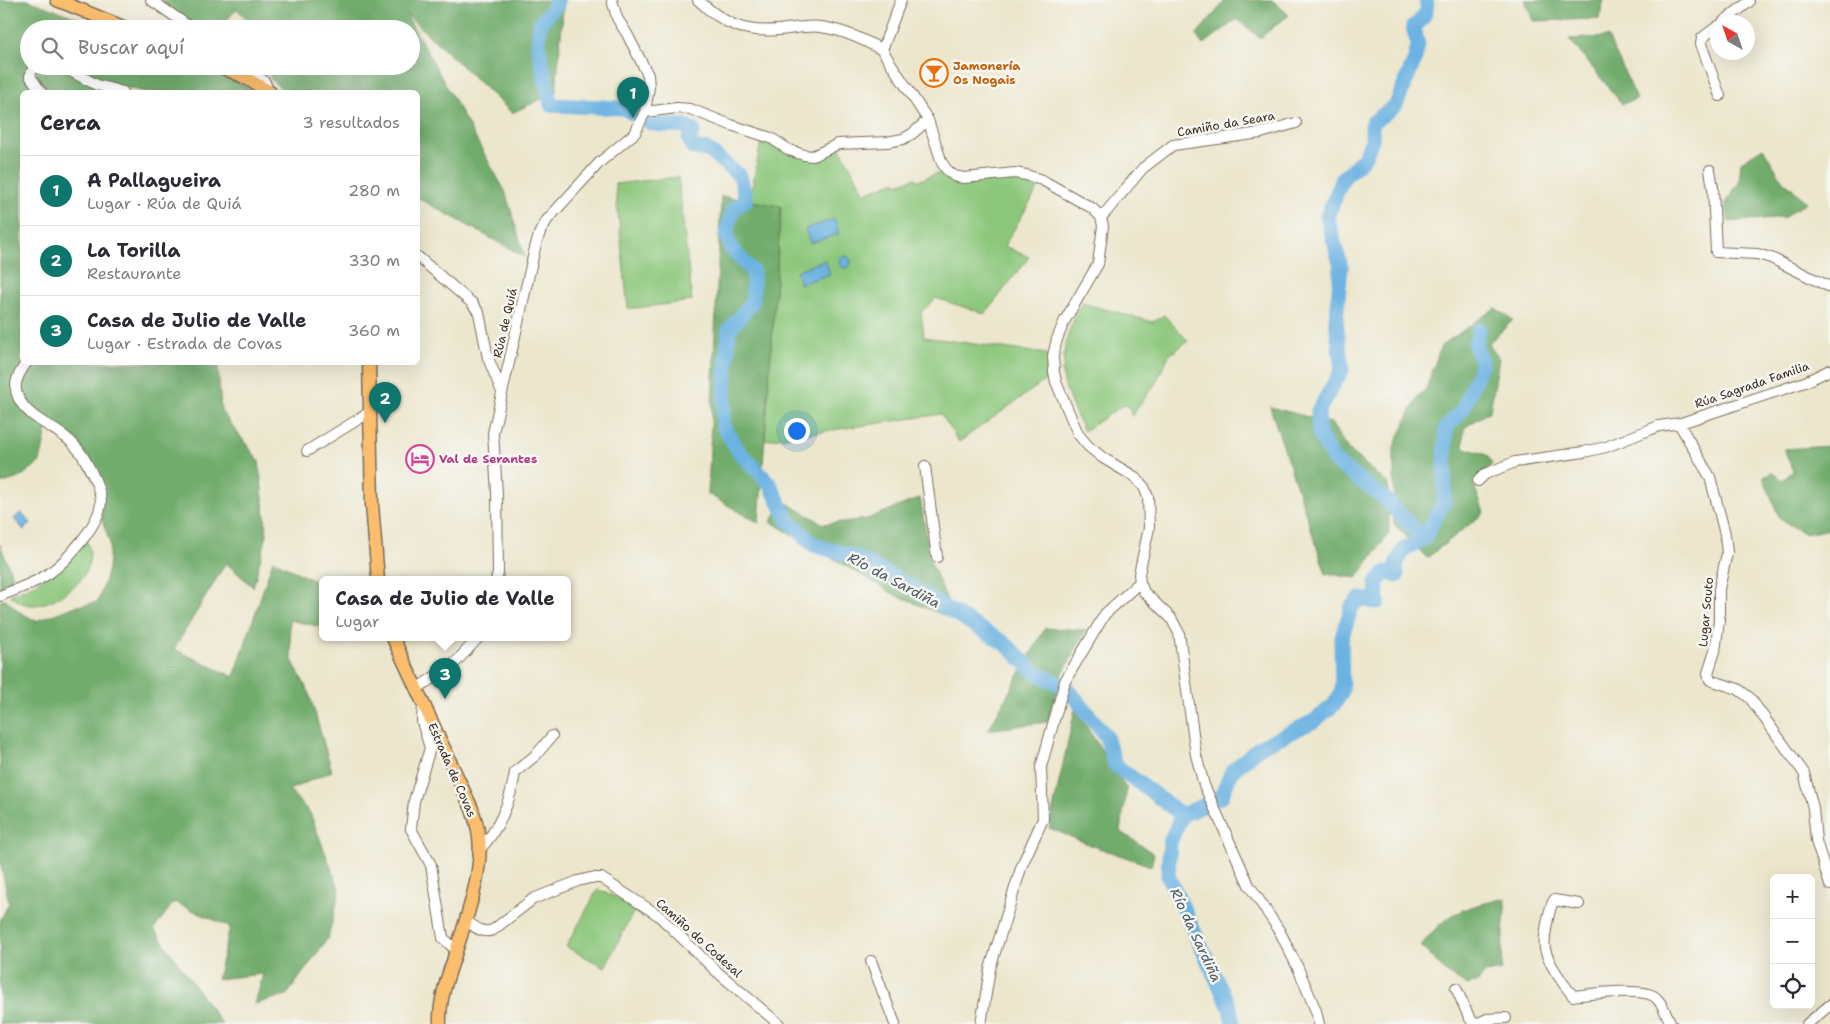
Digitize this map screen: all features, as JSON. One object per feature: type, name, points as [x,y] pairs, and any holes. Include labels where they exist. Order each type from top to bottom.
[{"type":"main road","points":[[57,0],[106,20]]},
{"type":"main road","points":[[240,75],[266,90]]},
{"type":"main road","points":[[369,365],[372,504],[378,576]]},
{"type":"main road","name":"Estrada de Covas","points":[[394,641],[472,809],[479,832],[479,850],[472,895],[441,1003],[440,1024]]},
{"type":"street","points":[[151,0],[180,20]]},
{"type":"street","name":"Rúa de Quiá","points":[[497,576],[497,493],[493,433],[540,232],[547,220],[600,162],[635,134],[645,112],[649,87],[648,75],[628,34],[617,18],[612,0]]},
{"type":"street","points":[[698,0],[727,22],[744,29],[757,31],[806,26],[821,27],[838,30],[860,38],[882,50],[928,120],[942,163],[954,176],[964,178],[1026,174],[1059,189],[1092,208],[1100,216],[1103,226],[1098,264],[1064,322],[1057,339],[1053,356],[1056,382],[1078,434],[1088,446],[1103,458],[1134,477],[1144,487],[1148,497],[1149,528],[1139,574],[1140,582],[1144,592],[1170,618],[1179,632],[1196,755],[1204,785],[1248,885],[1279,930],[1298,968],[1316,1011],[1319,1024]]},
{"type":"street","points":[[882,50],[901,0]]},
{"type":"street","points":[[1732,15],[1751,1]]},
{"type":"street","points":[[1710,32],[1702,38],[1701,44],[1720,96]]},
{"type":"street","points":[[30,75],[40,90]]},
{"type":"street","points":[[78,75],[97,85],[116,90]]},
{"type":"street","points":[[258,75],[265,82],[268,90]]},
{"type":"street","points":[[645,112],[678,108],[690,109],[771,138],[789,150],[804,156],[813,156],[838,144],[888,142],[903,139],[928,120]]},
{"type":"street","name":"Camiño da Seara","points":[[1100,216],[1106,212],[1143,168],[1173,145],[1261,133],[1296,123]]},
{"type":"street","points":[[1710,170],[1713,188],[1716,252],[1757,254],[1771,258],[1830,287]]},
{"type":"street","points":[[420,259],[472,303],[479,313],[488,358],[502,392]]},
{"type":"street","points":[[0,596],[22,588],[48,574],[71,554],[89,530],[101,501],[92,473],[75,445],[27,411],[18,396],[16,384],[19,372],[25,365]]},
{"type":"street","name":"Rúa Sagrada Familia","points":[[1478,481],[1485,474],[1514,462],[1606,447],[1659,426],[1681,423],[1805,382],[1830,370]]},
{"type":"street","points":[[308,451],[370,412]]},
{"type":"street","name":"Lugar Souto","points":[[1681,423],[1681,427],[1710,477],[1725,534],[1727,553],[1719,589],[1719,621],[1715,651],[1708,673],[1710,680],[1738,689],[1750,698],[1804,774],[1813,808],[1816,841],[1830,885]]},
{"type":"street","points":[[925,466],[938,558]]},
{"type":"street","points":[[981,1024],[990,969],[996,949],[1022,864],[1043,819],[1041,767],[1065,682],[1105,614],[1140,582]]},
{"type":"street","points":[[416,690],[454,664],[475,641]]},
{"type":"street","points":[[423,704],[422,722],[430,748],[414,801],[411,829],[431,865],[443,938],[456,950]]},
{"type":"street","points":[[479,850],[487,842],[506,806],[512,793],[515,772],[536,755],[552,736]]},
{"type":"street","name":"Camiño do Codesal","points":[[465,920],[481,931],[488,932],[533,899],[578,881],[601,878],[609,881],[658,915],[715,970],[778,1024]]},
{"type":"street","points":[[1579,904],[1554,900],[1549,908],[1545,949],[1561,983],[1573,996],[1625,992],[1651,995],[1656,998],[1672,1024]]},
{"type":"street","points":[[871,961],[895,1024]]},
{"type":"street","points":[[1456,988],[1469,1017],[1475,1024],[1487,1019],[1506,1018]]},
{"type":"street","points":[[1807,1024],[1830,1005]]},
{"type":"green space","points":[[0,0],[27,0],[84,20],[20,20],[20,75],[27,75],[36,90],[20,90],[21,365],[13,388],[47,430],[40,462],[19,478],[0,484]]},
{"type":"green space","points":[[159,0],[564,0],[556,92],[512,113],[420,27],[420,20],[412,20],[406,14],[409,20],[247,20],[237,9],[227,20],[187,20]]},
{"type":"green space","points":[[1226,0],[1272,0],[1289,15],[1260,38],[1237,19],[1203,45],[1196,35]]},
{"type":"green space","points":[[1525,0],[1604,0],[1599,19],[1533,21]]},
{"type":"green space","points":[[1608,37],[1637,99],[1622,104],[1569,39]]},
{"type":"green space","points":[[420,39],[505,191],[525,257],[420,199],[420,90],[282,90],[270,78],[270,75],[420,75]]},
{"type":"green space","points":[[74,75],[108,90],[44,90],[36,76]]},
{"type":"green space","points":[[88,75],[223,75],[253,90],[137,90],[99,81]]},
{"type":"green space","points":[[762,138],[798,157],[839,146],[865,193],[896,181],[897,184],[916,178],[918,181],[941,172],[962,184],[1012,178],[1039,187],[1004,246],[1029,257],[985,314],[936,298],[921,312],[924,337],[1047,354],[1050,377],[959,442],[941,414],[765,440],[781,207],[749,201]]},
{"type":"green space","points":[[1763,148],[1784,183],[1788,184],[1806,202],[1785,217],[1729,222],[1725,203],[1739,183],[1741,162]]},
{"type":"green space","points":[[678,177],[692,301],[628,309],[615,184]]},
{"type":"green space","points":[[721,196],[781,206],[759,523],[708,494]]},
{"type":"green space","points":[[1082,303],[1153,322],[1164,315],[1188,341],[1169,355],[1155,384],[1132,416],[1128,406],[1123,405],[1084,431],[1067,393],[1062,369],[1064,368],[1064,351],[1068,334]]},
{"type":"green space","points":[[1495,308],[1513,320],[1489,343],[1499,359],[1490,411],[1464,428],[1463,447],[1487,455],[1492,464],[1474,485],[1484,513],[1427,558],[1394,524],[1394,447],[1418,396],[1426,389],[1441,346]]},
{"type":"green space","points":[[29,365],[218,365],[221,411],[259,461],[267,535],[253,587],[226,563],[174,649],[234,677],[273,560],[319,583],[319,626],[289,620],[292,660],[309,693],[332,771],[289,790],[310,813],[340,891],[328,938],[287,995],[255,1004],[263,974],[217,979],[230,927],[174,902],[154,929],[222,1024],[0,1024],[0,921],[9,903],[0,861],[0,601],[6,599],[18,611],[36,621],[73,607],[98,602],[108,569],[110,543],[101,517],[103,496],[63,429],[33,409],[24,400],[20,389],[21,377]]},
{"type":"green space","points":[[1270,407],[1331,423],[1347,448],[1388,484],[1389,533],[1357,578],[1326,574]]},
{"type":"green space","points":[[1830,446],[1830,529],[1805,534],[1780,519],[1763,477],[1772,473],[1783,480],[1793,471],[1784,449]]},
{"type":"green space","points":[[920,498],[931,563],[956,620],[897,596],[771,522],[783,501],[824,524],[867,519]]},
{"type":"green space","points":[[86,540],[90,559],[85,573],[76,585],[53,600],[37,605],[24,604],[10,595],[35,584]]},
{"type":"green space","points":[[0,544],[16,585],[0,591]]},
{"type":"green space","points":[[1045,628],[1086,630],[1063,673],[1047,722],[988,730]]},
{"type":"green space","points":[[1075,709],[1127,789],[1120,831],[1154,854],[1151,866],[1049,828]]},
{"type":"green space","points":[[598,889],[636,907],[605,967],[566,947]]},
{"type":"green space","points":[[1506,898],[1502,970],[1485,973],[1478,982],[1467,985],[1436,963],[1421,946],[1440,925],[1458,912]]},
{"type":"water","points":[[835,219],[839,234],[810,243],[805,229]]},
{"type":"water","points":[[843,256],[847,256],[851,262],[847,268],[843,268],[839,264],[839,260]]},
{"type":"water","points":[[825,260],[830,274],[800,284],[796,271]]},
{"type":"water","points":[[21,512],[31,523],[24,530],[14,519]]},
{"type":"waterway","name":"Río da Sardiña","points":[[555,0],[557,4],[540,23],[538,45],[551,105],[623,108],[636,115]]},
{"type":"waterway","points":[[1424,539],[1384,498],[1334,461],[1319,434],[1318,411],[1342,370],[1336,320],[1341,267],[1327,217],[1343,178],[1364,158],[1372,140],[1372,123],[1396,105],[1415,59],[1418,45],[1413,27],[1424,15],[1427,4],[1426,0]]},
{"type":"waterway","name":"Río da Sardiña","points":[[649,122],[688,127],[693,130],[689,140],[693,148],[708,150],[740,176],[746,200],[733,209],[726,234],[732,249],[753,272],[753,301],[729,330],[723,426],[740,453],[770,484],[788,520],[814,545],[852,556],[897,579],[1006,644],[1033,671],[1067,688],[1106,736],[1115,765],[1182,815],[1170,842],[1168,876],[1230,1008],[1233,1024]]},
{"type":"waterway","points":[[1218,798],[1221,797],[1232,771],[1260,747],[1314,721],[1334,705],[1342,691],[1341,640],[1352,606],[1360,599],[1378,602],[1376,583],[1386,572],[1397,576],[1396,564],[1404,549],[1424,539],[1444,502],[1446,428],[1463,409],[1482,363],[1475,345],[1479,330]]},
{"type":"waterway","points":[[1182,815],[1205,805]]},
{"type":"place","name":"Jamonería Os Nogais","points":[[934,73]]},
{"type":"place","name":"A Pallagueira","points":[[633,118]]},
{"type":"place","name":"La Torilla","points":[[385,423]]},
{"type":"place","name":"Val de Serantes","points":[[420,459]]},
{"type":"place","name":"Casa de Julio de Valle","points":[[445,699]]}]
